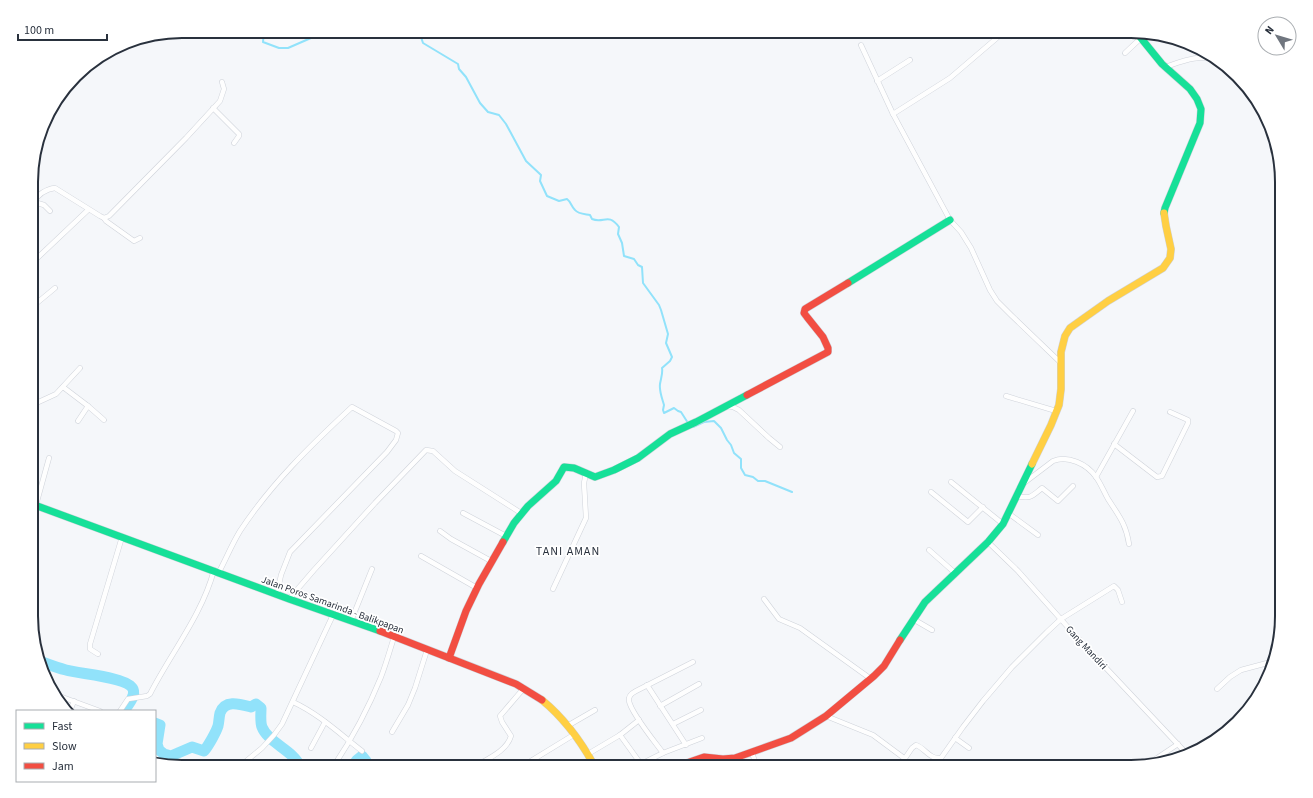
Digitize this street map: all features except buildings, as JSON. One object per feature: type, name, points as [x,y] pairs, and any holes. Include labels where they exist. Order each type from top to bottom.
[{"type":"main road","points":[[695,760],[704,757],[723,759],[735,758],[790,738],[826,716],[871,679],[884,666],[924,602],[988,542],[1003,524],[1051,425],[1060,400],[1061,347],[1070,328],[1108,301],[1163,268],[1171,254],[1164,220],[1164,208],[1200,123],[1202,113],[1198,99],[1165,67],[1142,38]]},
{"type":"main road","points":[[449,658],[466,611],[506,536],[521,513],[556,481],[564,467],[574,468],[592,476],[597,476],[624,465],[646,453],[670,434],[829,351],[829,346],[826,341],[805,315],[805,309],[950,220]]},
{"type":"main road","name":"Jalan Poros Samarinda - Balikpapan","points":[[38,506],[289,599],[394,636],[524,688],[552,707],[569,725],[591,760]]},
{"type":"street","points":[[893,114],[950,78],[997,38]]},
{"type":"street","points":[[1125,53],[1136,38]]},
{"type":"street","points":[[860,45],[893,114],[950,220],[961,232],[971,248],[990,290],[1011,316],[1061,363]]},
{"type":"street","points":[[1165,67],[1188,59],[1204,58]]},
{"type":"street","points":[[877,81],[910,60]]},
{"type":"street","points":[[104,218],[111,215],[213,108],[223,96],[224,89],[222,82]]},
{"type":"street","points":[[213,108],[239,134],[234,143]]},
{"type":"street","points":[[38,198],[49,189],[55,188],[88,210],[104,218],[134,241],[140,238]]},
{"type":"street","points":[[38,202],[50,211]]},
{"type":"street","points":[[38,257],[88,210]]},
{"type":"street","points":[[38,302],[55,288]]},
{"type":"street","points":[[38,402],[56,394],[80,368]]},
{"type":"street","points":[[63,387],[104,420]]},
{"type":"street","points":[[1006,396],[1056,411]]},
{"type":"street","points":[[78,421],[88,406]]},
{"type":"street","points":[[726,406],[739,410],[780,447]]},
{"type":"street","points":[[121,710],[126,701],[131,698],[147,696],[150,694],[197,613],[217,571],[239,532],[279,479],[313,444],[352,407],[396,431],[398,433],[398,437],[387,452],[290,552],[281,575],[277,594]]},
{"type":"street","points":[[1096,477],[1133,411]]},
{"type":"street","points":[[1114,444],[1157,477],[1162,476],[1188,423],[1188,420],[1170,412]]},
{"type":"street","points":[[289,599],[375,503],[426,450],[433,451],[455,471],[521,513]]},
{"type":"street","points":[[38,492],[49,458]]},
{"type":"street","points":[[1022,484],[1053,461],[1062,459],[1075,461],[1096,477],[1125,526],[1129,544]]},
{"type":"street","points":[[553,589],[586,518],[584,483],[586,473]]},
{"type":"street","points":[[951,482],[1003,524]]},
{"type":"street","points":[[1016,496],[1028,498],[1043,488],[1058,501],[1073,486]]},
{"type":"street","points":[[932,492],[968,522],[983,507]]},
{"type":"street","points":[[463,513],[506,536]]},
{"type":"street","points":[[1008,513],[1038,535]]},
{"type":"street","points":[[440,531],[451,539],[492,561]]},
{"type":"street","points":[[98,654],[90,649],[90,644],[122,537]]},
{"type":"street","name":"Gang Mandiri","points":[[988,542],[1018,571],[1183,750]]},
{"type":"street","points":[[929,550],[956,573]]},
{"type":"street","points":[[422,556],[478,588]]},
{"type":"street","points":[[351,621],[372,569]]},
{"type":"street","points":[[826,716],[873,735],[904,758],[916,745],[933,757],[939,759],[943,756],[983,701],[1012,667],[1061,619],[1114,586],[1118,590],[1122,602]]},
{"type":"street","points":[[764,599],[779,619],[800,628],[871,679]]},
{"type":"street","points":[[248,760],[262,748],[282,724],[333,615]]},
{"type":"street","points":[[913,619],[932,630]]},
{"type":"street","points":[[338,760],[364,715],[381,677],[394,636]]},
{"type":"street","points":[[392,732],[408,705],[427,650]]},
{"type":"street","points":[[663,753],[639,720],[629,701],[629,698],[632,694],[647,685],[693,662]]},
{"type":"street","points":[[1217,688],[1241,670],[1267,663]]},
{"type":"street","points":[[660,706],[699,684]]},
{"type":"street","points":[[647,685],[686,744]]},
{"type":"street","points":[[485,760],[504,748],[510,742],[511,736],[500,716],[524,688]]},
{"type":"street","points":[[63,697],[74,700],[98,710]]},
{"type":"street","points":[[71,708],[74,700]]},
{"type":"street","points":[[293,702],[303,706],[362,751]]},
{"type":"street","points":[[569,725],[595,710]]},
{"type":"street","points":[[673,724],[702,710]]},
{"type":"street","points":[[588,754],[620,735],[639,720]]},
{"type":"street","points":[[311,748],[325,722]]},
{"type":"street","points":[[532,760],[575,734]]},
{"type":"street","points":[[620,735],[638,760]]},
{"type":"street","points":[[649,760],[702,738]]},
{"type":"street","points":[[955,738],[969,748]]},
{"type":"street","points":[[1158,757],[1178,744]]},
{"type":"street","points":[[752,753],[754,760]]},
{"type":"waterway","points":[[263,38],[263,42],[279,48],[288,48],[311,38]]},
{"type":"waterway","points":[[421,38],[423,43],[458,64],[459,69],[466,77],[480,103],[488,112],[499,115],[506,124],[526,161],[541,175],[540,181],[547,196],[559,201],[567,199],[576,211],[582,214],[590,215],[592,219],[612,220],[619,227],[618,234],[622,243],[624,256],[634,259],[638,265],[642,267],[643,283],[659,305],[668,334],[666,343],[672,357],[670,361],[662,368],[660,387],[664,405],[664,413],[674,408],[681,412],[688,423]]},
{"type":"waterway","points":[[691,426],[693,427],[704,422],[714,421],[721,428],[734,453],[741,459],[741,468],[745,475],[753,477],[758,481],[765,481],[792,492]]},
{"type":"waterway","points":[[46,664],[66,670],[102,676],[129,685],[134,692],[125,710]]},
{"type":"waterway","points":[[156,723],[160,725],[157,744],[159,750],[164,754],[171,756],[192,747],[204,751],[216,732],[220,713],[225,706],[233,704],[251,707],[256,704],[261,708],[261,723],[265,733],[296,760]]},
{"type":"waterway","points":[[357,760],[362,756],[365,760]]},
{"type":"traffic: fast","points":[[1141,38],[1162,64],[1190,89],[1197,99],[1201,109],[1200,123],[1164,213]]},
{"type":"traffic: fast","points":[[848,283],[950,220]]},
{"type":"traffic: fast","points":[[503,542],[514,523],[528,506],[556,481],[564,467],[574,468],[595,477],[614,470],[638,458],[670,434],[747,395]]},
{"type":"traffic: fast","points":[[900,640],[925,602],[988,542],[1003,524],[1032,464]]},
{"type":"traffic: fast","points":[[38,506],[380,631]]},
{"type":"traffic: slow","points":[[1032,464],[1059,405],[1061,389],[1061,352],[1065,336],[1070,328],[1108,301],[1163,268],[1170,258],[1171,249],[1164,213]]},
{"type":"traffic: slow","points":[[542,700],[572,731],[591,760]]},
{"type":"traffic: jam","points":[[747,395],[828,352],[828,348],[823,337],[804,313],[805,309],[848,283]]},
{"type":"traffic: jam","points":[[449,658],[466,611],[479,584],[503,542]]},
{"type":"traffic: jam","points":[[380,631],[516,684],[542,700]]},
{"type":"traffic: jam","points":[[695,760],[704,757],[723,759],[735,758],[791,738],[826,716],[874,676],[884,666],[900,640]]},
{"type":"district","name":"TANI AMAN","points":[[568,551]]}]
